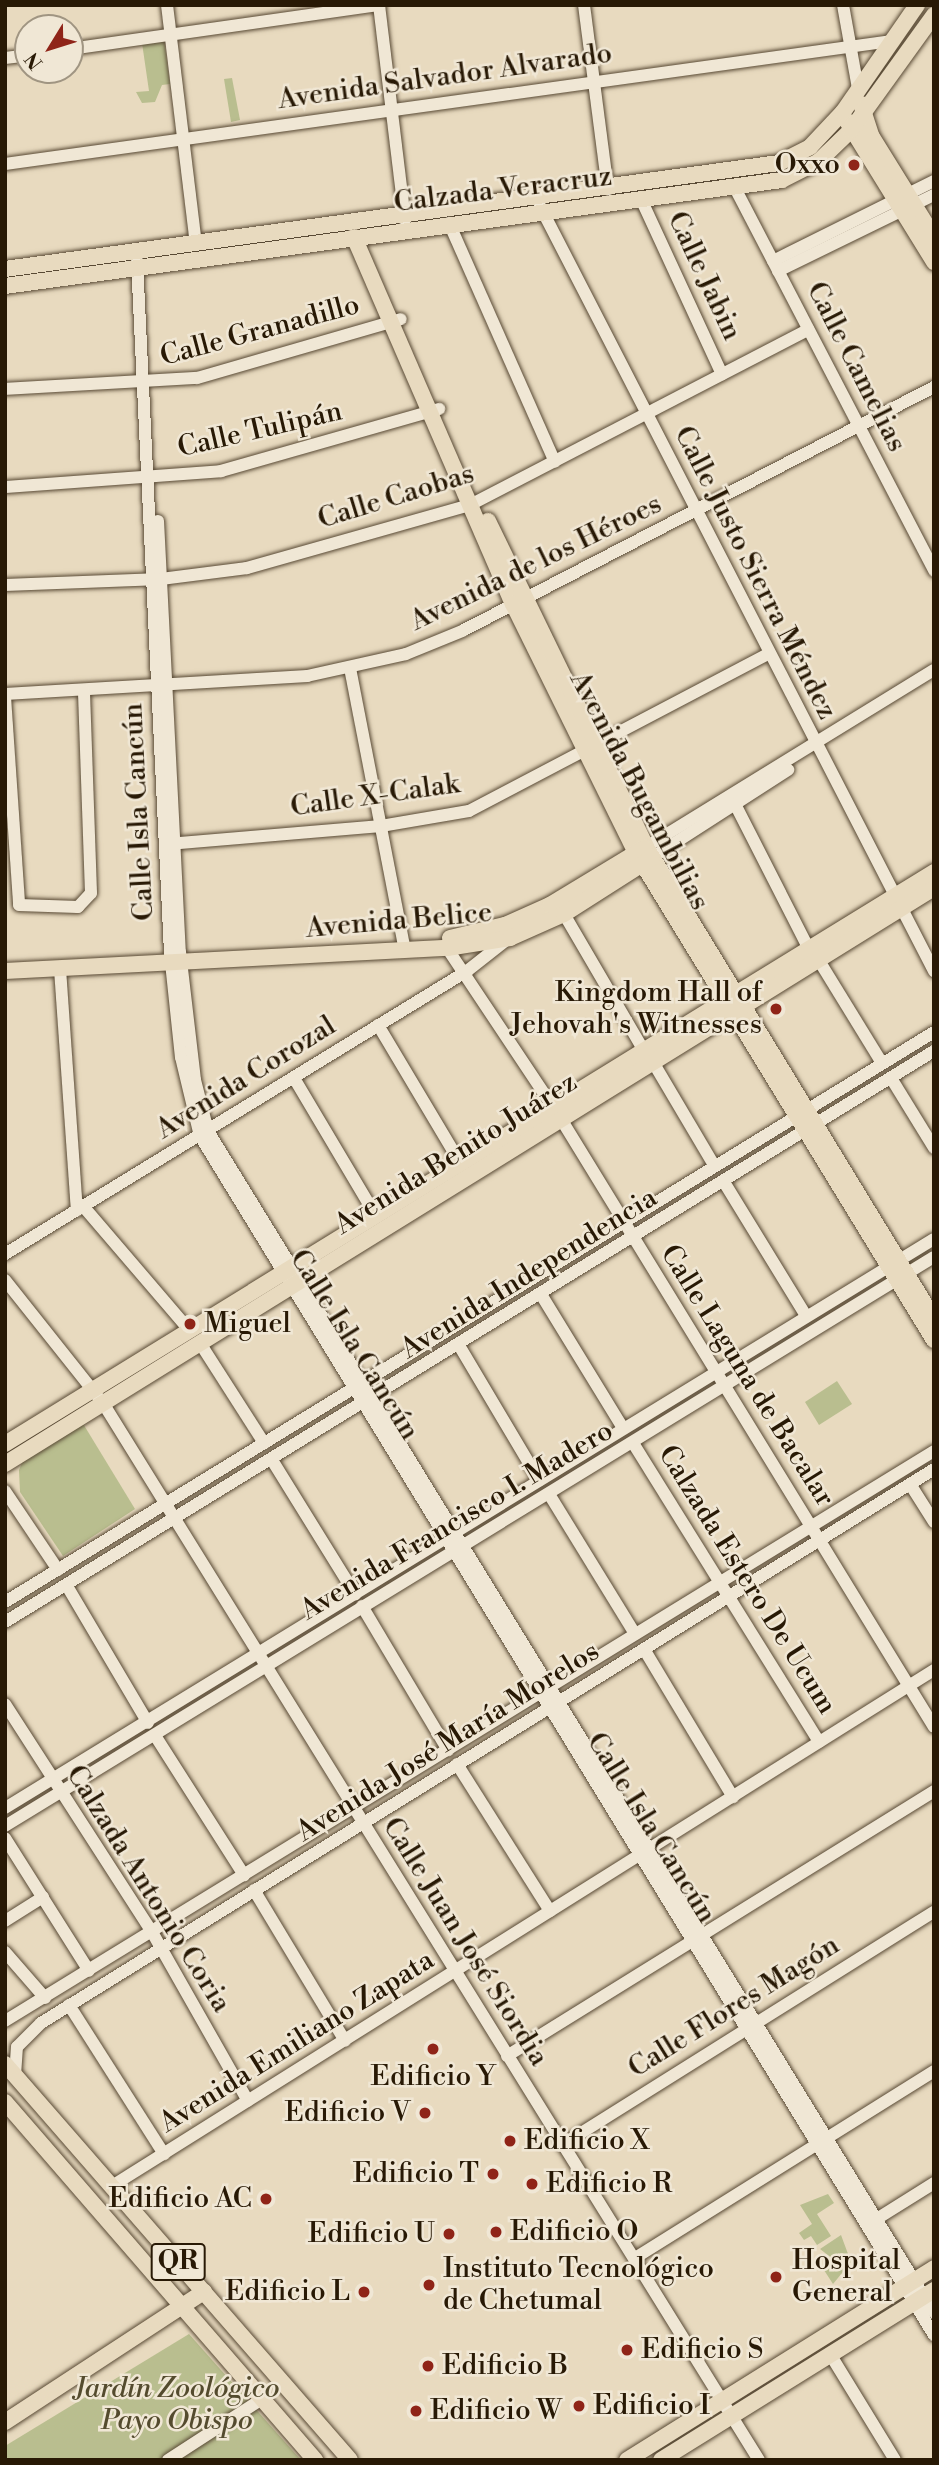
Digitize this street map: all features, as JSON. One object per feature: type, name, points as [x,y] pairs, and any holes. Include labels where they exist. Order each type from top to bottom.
[{"type":"main road","name":"Calzada Veracruz","points":[[5,270],[359,236],[405,221],[449,223],[608,189],[779,163],[810,147],[843,112],[917,5]]},
{"type":"main road","name":"Calzada Veracruz","points":[[5,286],[141,259],[196,243],[405,221],[538,203],[641,199],[782,180],[829,151],[851,130],[934,15]]},
{"type":"main road","points":[[858,88],[863,113],[934,262]]},
{"type":"main road","points":[[843,112],[867,156],[934,237]]},
{"type":"main road","points":[[829,151],[851,148],[867,156]]},
{"type":"main road","name":"Avenida Bugambilias","points":[[359,236],[518,601],[644,855],[897,1270],[934,1340]]},
{"type":"main road","name":"Avenida Belice","points":[[404,944],[447,948],[510,938],[564,914],[644,855]]},
{"type":"main road","name":"Avenida Belice","points":[[5,971],[446,939],[505,925],[644,855]]},
{"type":"main road","name":"Avenida Benito Juárez","points":[[5,1464],[98,1397],[895,903],[934,872]]},
{"type":"main road","name":"Avenida Benito Juárez","points":[[895,903],[934,888]]},
{"type":"main road","name":"Avenida Belice","points":[[5,960],[175,958]]},
{"type":"main road","name":"Avenida Benito Juárez","points":[[290,1278],[376,1216],[461,1164],[557,1113]]},
{"type":"main road","name":"Avenida Bugambilias","points":[[897,1270],[934,1318]]},
{"type":"main road","name":"Avenida Benito Juárez","points":[[5,1444],[98,1397]]},
{"type":"main road","name":"QR","points":[[10,2070],[350,2460]]},
{"type":"main road","name":"QR","points":[[5,2102],[315,2460]]},
{"type":"main road","points":[[40,2143],[59,2126]]},
{"type":"main road","points":[[118,2233],[137,2215]]},
{"type":"main road","points":[[627,2460],[934,2268]]},
{"type":"main road","points":[[5,2422],[184,2309],[204,2292]]},
{"type":"main road","points":[[662,2460],[923,2296]]},
{"type":"street","points":[[167,5],[196,243]]},
{"type":"street","points":[[84,47],[379,5],[405,221]]},
{"type":"street","points":[[584,5],[608,189]]},
{"type":"street","points":[[843,5],[858,88]]},
{"type":"street","name":"Avenida Salvador Alvarado","points":[[5,164],[184,136],[850,49],[891,41]]},
{"type":"street","points":[[905,203],[934,181]]},
{"type":"street","name":"Calle Camelias","points":[[734,186],[934,571]]},
{"type":"street","points":[[776,266],[905,203],[934,195]]},
{"type":"street","name":"Calle Jabin","points":[[641,199],[722,374]]},
{"type":"street","name":"Calle Justo Sierra Méndez","points":[[538,203],[766,655],[817,747],[895,903],[934,971]]},
{"type":"street","points":[[449,223],[555,462]]},
{"type":"street","name":"Calle Isla Cancún","points":[[141,259],[181,1057],[204,1133],[366,1403],[908,2284],[923,2296],[934,2313]]},
{"type":"street","name":"Calle Granadillo","points":[[5,389],[147,384],[197,378],[396,320]]},
{"type":"street","name":"Calle Caobas","points":[[5,585],[157,580],[247,568],[474,502],[808,330]]},
{"type":"street","name":"Avenida de los Héroes","points":[[5,696],[162,687],[350,668],[406,654],[694,513],[934,387]]},
{"type":"street","name":"Calle Tulipán","points":[[5,487],[152,479],[221,471],[435,410]]},
{"type":"street","name":"Calle X-Calak","points":[[169,844],[381,827],[469,811],[593,749],[766,655]]},
{"type":"street","points":[[350,668],[404,944]]},
{"type":"street","name":"Avenida Belice","points":[[644,855],[934,670]]},
{"type":"street","name":"Avenida Belice","points":[[644,855],[735,804],[817,747],[934,680]]},
{"type":"street","points":[[5,696],[19,905],[79,907],[90,893],[84,690]]},
{"type":"street","points":[[735,804],[813,954],[882,1063]]},
{"type":"street","points":[[564,914],[714,1165]]},
{"type":"street","name":"Avenida Corozal","points":[[5,1254],[467,971],[510,938]]},
{"type":"street","name":"Calle Laguna de Bacalar","points":[[447,948],[467,971],[557,1113],[934,1727]]},
{"type":"street","points":[[60,969],[80,1208],[195,1337],[264,1444]]},
{"type":"street","points":[[378,1025],[461,1164]]},
{"type":"street","name":"Avenida Independencia","points":[[5,1602],[622,1220],[934,1032]]},
{"type":"street","name":"Avenida Independencia","points":[[5,1622],[460,1347],[934,1051]]},
{"type":"street","points":[[294,1078],[376,1216]]},
{"type":"street","points":[[891,1078],[934,1148]]},
{"type":"street","points":[[724,1182],[806,1316]]},
{"type":"street","name":"Avenida Francisco I. Madero","points":[[5,1826],[156,1737],[362,1606],[724,1387],[897,1270],[934,1239]]},
{"type":"street","name":"Avenida Francisco I. Madero","points":[[5,1808],[148,1723],[806,1316],[897,1270],[934,1256]]},
{"type":"street","name":"Calle Juan José Siordia","points":[[5,1280],[98,1397],[759,2460]]},
{"type":"street","name":"Calzada Estero De Ucum","points":[[542,1296],[623,1428]]},
{"type":"street","points":[[460,1347],[539,1480]]},
{"type":"street","name":"Calzada Estero De Ucum","points":[[633,1443],[819,1742]]},
{"type":"street","name":"Avenida José María Morelos","points":[[5,2021],[934,1451]]},
{"type":"street","points":[[272,1460],[355,1594]]},
{"type":"street","name":"Avenida José María Morelos","points":[[10,2070],[23,2038],[69,2005],[934,1469]]},
{"type":"street","points":[[910,1484],[934,1522]]},
{"type":"street","points":[[5,1491],[58,1570]]},
{"type":"street","points":[[549,1494],[635,1634]]},
{"type":"street","points":[[67,1586],[148,1723]]},
{"type":"street","points":[[362,1606],[448,1750]]},
{"type":"street","points":[[644,1649],[733,1797]]},
{"type":"street","name":"Avenida Emiliano Zapata","points":[[112,2186],[550,1911],[644,1855],[934,1670]]},
{"type":"street","name":"Calzada Antonio Coria","points":[[5,1704],[152,1932],[248,2101]]},
{"type":"street","points":[[156,1737],[244,1875]]},
{"type":"street","points":[[457,1764],[550,1911]]},
{"type":"street","points":[[507,2056],[934,1791]]},
{"type":"street","points":[[5,1838],[89,1971]]},
{"type":"street","points":[[254,1890],[345,2041]]},
{"type":"street","points":[[5,1921],[43,1897]]},
{"type":"street","name":"Calle Flores Magón","points":[[562,2145],[749,2025],[934,1912]]},
{"type":"street","points":[[5,1952],[45,1998]]},
{"type":"street","points":[[69,2005],[164,2154]]},
{"type":"street","points":[[635,2258],[934,2071]]},
{"type":"street","name":"Calle Isla Cancún","points":[[820,2141],[875,2220],[908,2284]]},
{"type":"street","points":[[875,2220],[934,2183]]},
{"type":"street","name":"Calle Isla Cancún","points":[[923,2296],[934,2335]]},
{"type":"street","points":[[830,2354],[895,2460]]},
{"type":"street","points":[[168,2460],[262,2399]]},
{"type":"green space","points":[[164,39],[170,84],[162,85],[155,102],[142,103],[136,92],[149,91],[142,43]]},
{"type":"green space","points":[[232,78],[240,120],[231,122],[224,79]]},
{"type":"green space","points":[[837,1381],[852,1404],[819,1425],[805,1402]]},
{"type":"green space","points":[[79,1417],[135,1509],[63,1556],[20,1492],[19,1470],[28,1448]]},
{"type":"green space","points":[[828,2194],[834,2203],[817,2214],[831,2236],[817,2245],[811,2236],[804,2240],[799,2233],[812,2224],[800,2205]]},
{"type":"green space","points":[[841,2235],[851,2262],[833,2284],[822,2267],[833,2259],[820,2249]]},
{"type":"green space","name":"Jardín Zoológico Payo Obispo","points":[[189,2334],[301,2460],[5,2460],[5,2446]]},
{"type":"place","name":"Oxxo","points":[[854,165]]},
{"type":"place","name":"Kingdom Hall of Jehovah's Witnesses","points":[[776,1009]]},
{"type":"place","name":"Miguel","points":[[190,1324]]},
{"type":"place","name":"Edificio Y","points":[[433,2049]]},
{"type":"place","name":"Edificio V","points":[[425,2113]]},
{"type":"place","name":"Edificio X","points":[[510,2141]]},
{"type":"place","name":"Edificio T","points":[[493,2174]]},
{"type":"place","name":"Edificio R","points":[[532,2184]]},
{"type":"place","name":"Edificio AC","points":[[266,2199]]},
{"type":"place","name":"Edificio O","points":[[496,2232]]},
{"type":"place","name":"Edificio U","points":[[449,2234]]},
{"type":"place","name":"Hospital General","points":[[776,2277]]},
{"type":"place","name":"Instituto Tecnológico de Chetumal","points":[[429,2285]]},
{"type":"place","name":"Edificio L","points":[[364,2292]]},
{"type":"place","name":"Edificio S","points":[[627,2350]]},
{"type":"place","name":"Edificio B","points":[[428,2366]]},
{"type":"place","name":"Edificio I","points":[[579,2406]]},
{"type":"place","name":"Edificio W","points":[[416,2411]]}]
